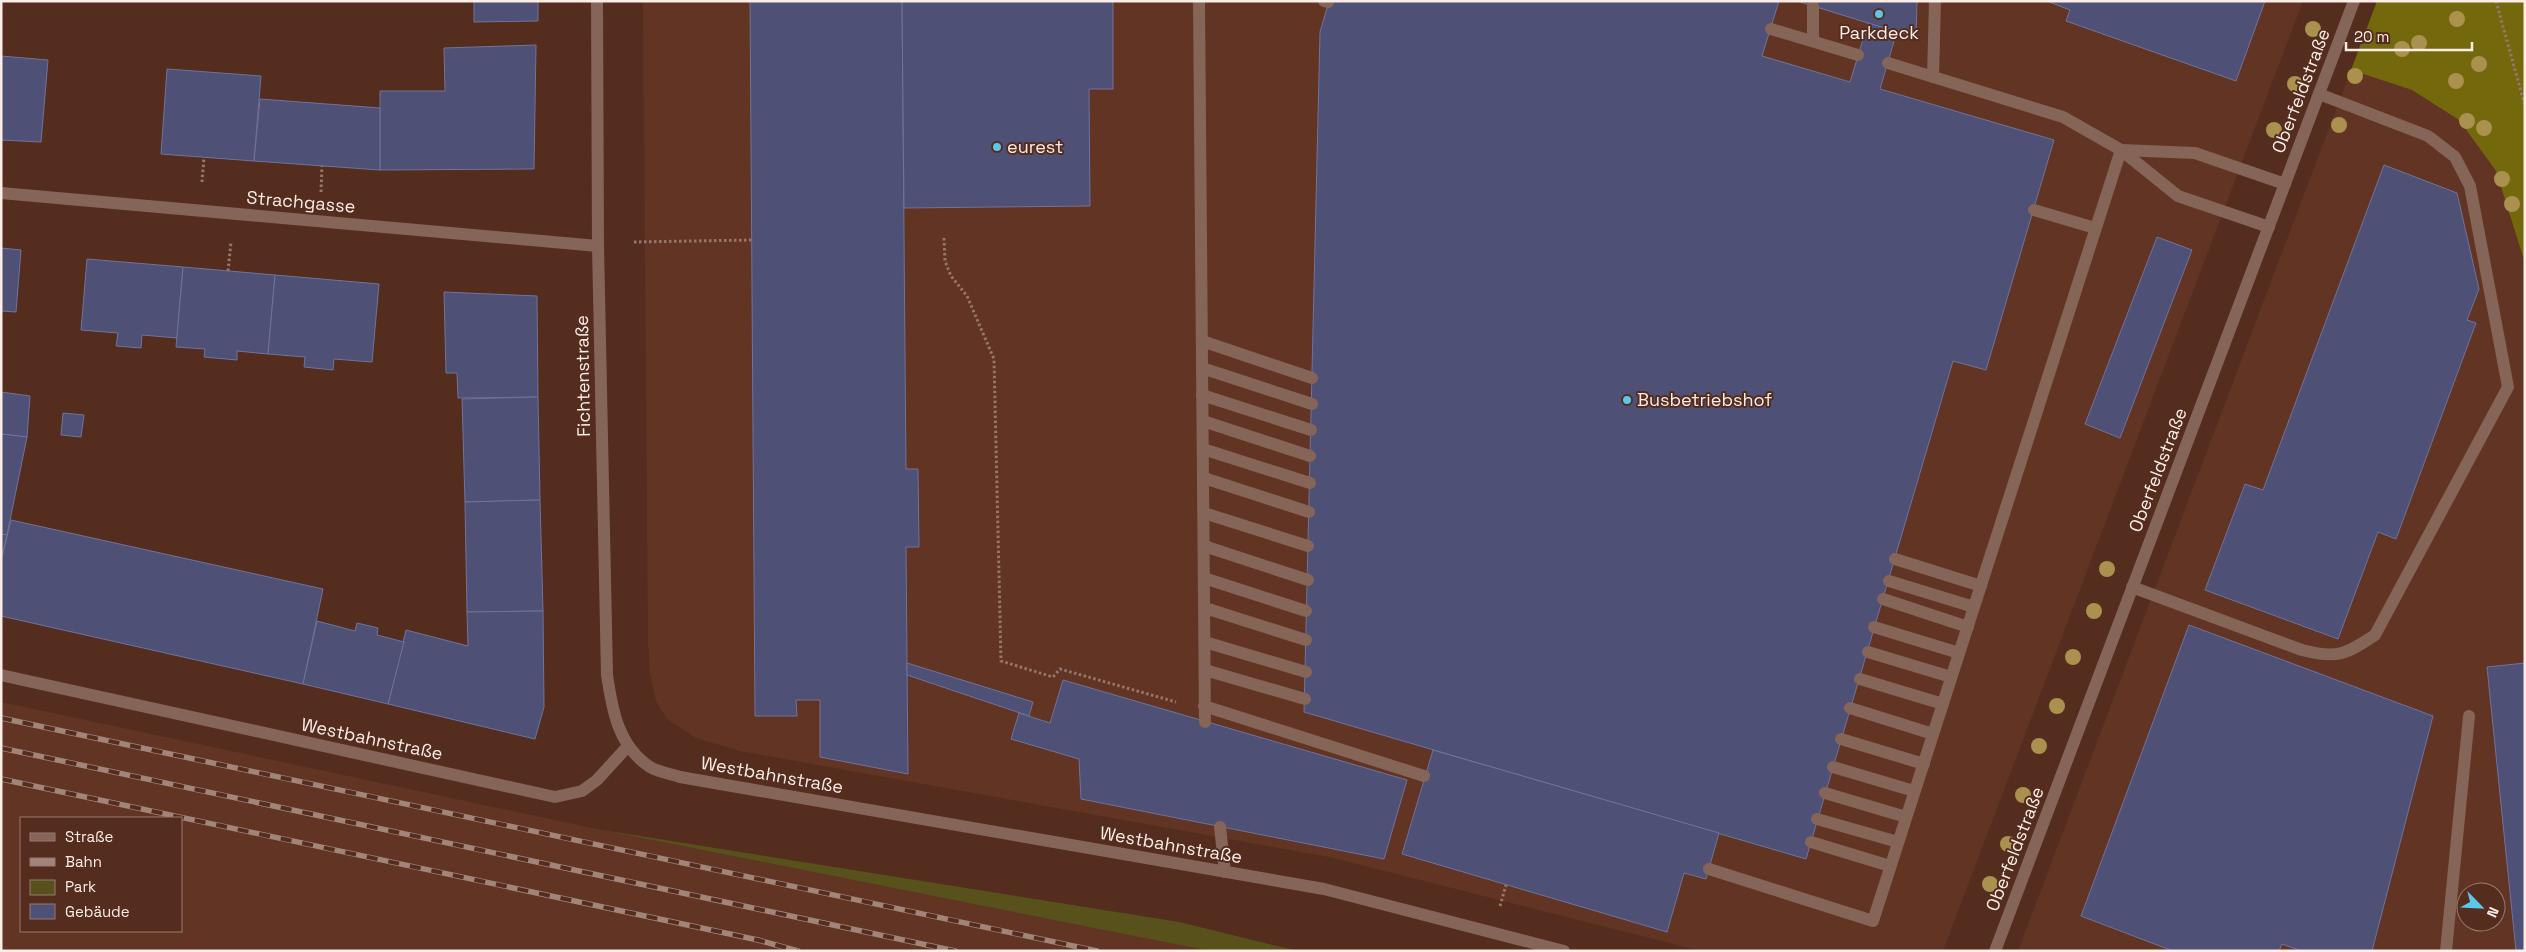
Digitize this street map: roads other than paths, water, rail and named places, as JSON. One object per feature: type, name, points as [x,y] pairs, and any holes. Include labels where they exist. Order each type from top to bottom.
[{"type":"street","name":"Fichtenstraße","points":[[597,1],[598,246],[607,674],[613,714],[628,746]]},
{"type":"street","points":[[1199,1],[1205,722]]},
{"type":"street","points":[[1933,76],[1935,1]]},
{"type":"street","name":"Oberfeldstraße","points":[[1996,951],[2354,1]]},
{"type":"street","points":[[1813,6],[1813,41]]},
{"type":"street","points":[[1771,29],[1858,55]]},
{"type":"street","points":[[1888,63],[2063,117],[2121,150],[2178,196],[2269,227]]},
{"type":"street","points":[[2132,587],[2302,650],[2326,656],[2350,651],[2375,634],[2508,387],[2470,186],[2455,157],[2428,136],[2319,94]]},
{"type":"street","points":[[2121,150],[2194,154],[2285,184]]},
{"type":"street","points":[[1709,869],[1873,921],[2121,150]]},
{"type":"street","name":"Strachgasse","points":[[1,193],[598,246]]},
{"type":"street","points":[[2034,210],[2095,228]]},
{"type":"street","points":[[1202,341],[1312,378]]},
{"type":"street","points":[[1202,368],[1312,404]]},
{"type":"street","points":[[1202,395],[1311,430]]},
{"type":"street","points":[[1203,421],[1310,456]]},
{"type":"street","points":[[1203,449],[1310,483]]},
{"type":"street","points":[[1204,478],[1309,512]]},
{"type":"street","points":[[1204,513],[1308,546]]},
{"type":"street","points":[[1204,546],[1308,580]]},
{"type":"street","points":[[1895,559],[1981,586]]},
{"type":"street","points":[[1204,578],[1306,611]]},
{"type":"street","points":[[1888,581],[1974,607]]},
{"type":"street","points":[[1883,599],[1968,627]]},
{"type":"street","points":[[1204,608],[1306,640]]},
{"type":"street","points":[[1874,627],[1959,653]]},
{"type":"street","points":[[1205,642],[1306,672]]},
{"type":"street","points":[[1868,652],[1951,677]]},
{"type":"street","points":[[1205,670],[1305,699]]},
{"type":"street","name":"Westbahnstraße","points":[[1,675],[555,797],[582,791],[597,780],[628,746],[651,767],[680,777],[1324,889],[1564,951]]},
{"type":"street","points":[[1860,679],[1942,704]]},
{"type":"street","points":[[1204,706],[1424,776]]},
{"type":"street","points":[[1850,708],[1933,734]]},
{"type":"street","points":[[2446,951],[2469,716]]},
{"type":"street","points":[[1841,739],[1924,764]]},
{"type":"street","points":[[1833,767],[1914,791]]},
{"type":"street","points":[[1825,793],[1906,817]]},
{"type":"street","points":[[1817,819],[1898,842]]},
{"type":"street","points":[[1220,827],[1225,872]]},
{"type":"street","points":[[1811,842],[1890,866]]},
{"type":"railway","points":[[1,718],[1097,951]]},
{"type":"railway","points":[[1,748],[955,951]]},
{"type":"railway","points":[[1,779],[180,817]]},
{"type":"railway","points":[[182,817],[758,940],[798,951]]},
{"type":"place","name":"Parkdeck","points":[[1879,14]]},
{"type":"place","name":"eurest","points":[[997,147]]},
{"type":"place","name":"Busbetriebshof","points":[[1627,400]]}]
